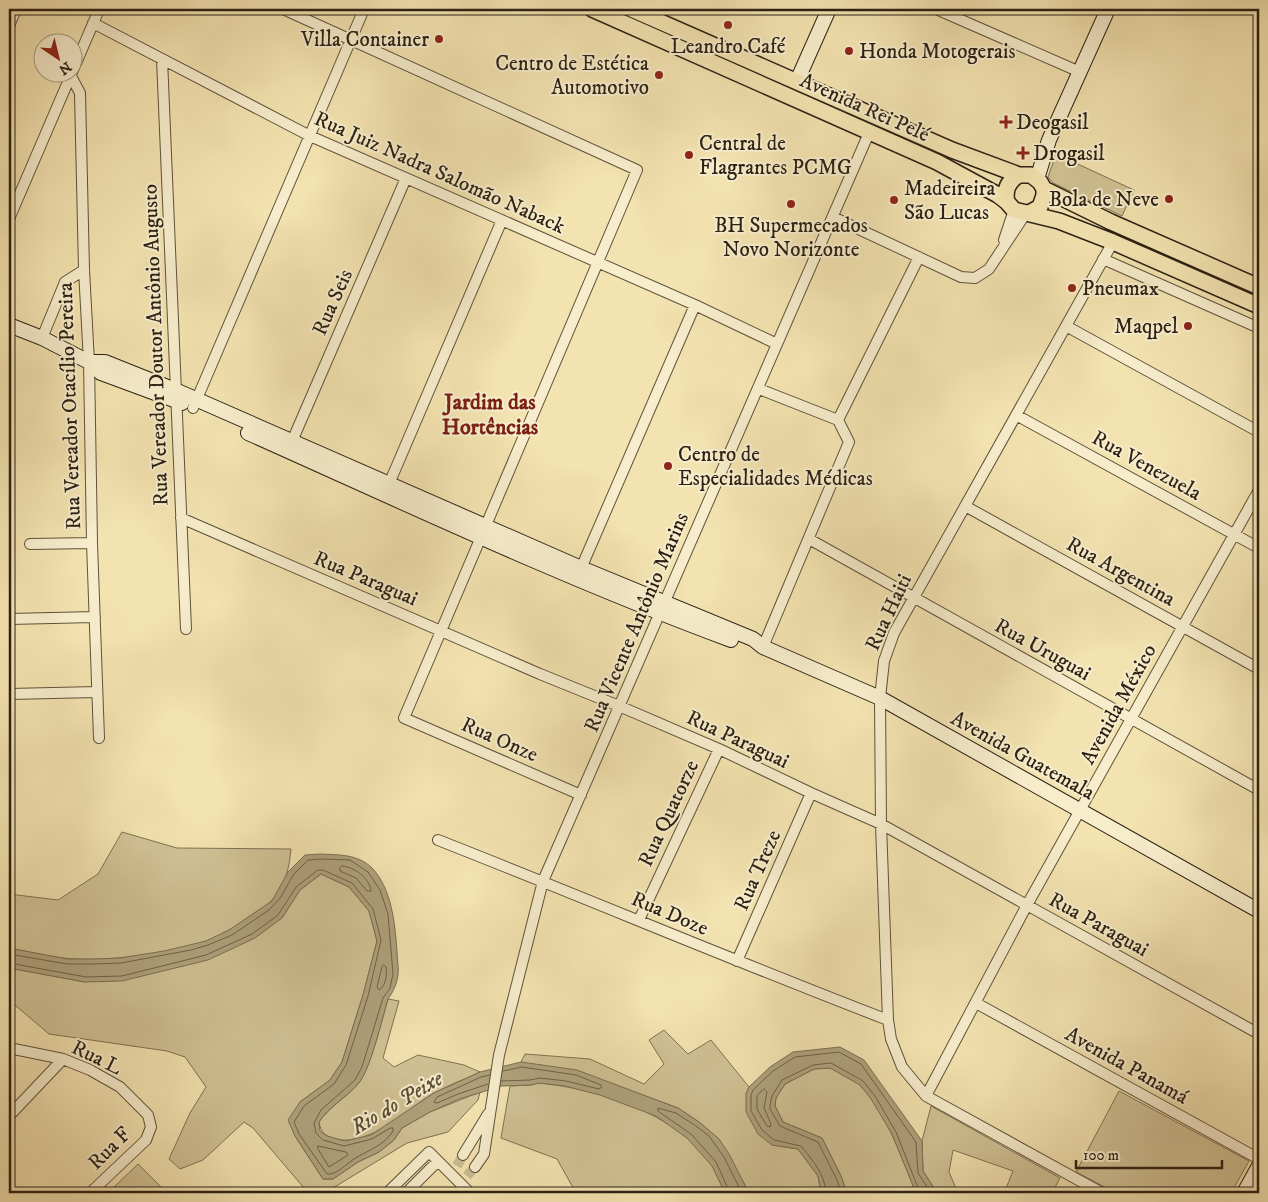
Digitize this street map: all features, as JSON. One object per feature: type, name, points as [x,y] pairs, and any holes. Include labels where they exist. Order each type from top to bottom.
[{"type":"main road","name":"Avenida Rei Pelé","points":[[592,9],[937,162],[1019,209],[1059,221],[1113,242],[1259,306]]},
{"type":"main road","name":"Avenida Rei Pelé","points":[[631,9],[952,150],[1031,179],[1111,222],[1259,287]]},
{"type":"main road","points":[[1013,178],[1031,179],[1043,201],[1040,207],[1019,209],[1006,189],[1013,178]]},
{"type":"street","points":[[9,26],[16,9]]},
{"type":"street","points":[[282,9],[637,170],[440,631]]},
{"type":"street","points":[[195,404],[364,9]]},
{"type":"street","points":[[797,81],[829,9]]},
{"type":"street","points":[[936,9],[1080,72]]},
{"type":"street","points":[[1031,179],[1108,9]]},
{"type":"street","points":[[82,50],[93,23],[95,10]]},
{"type":"street","name":"Rua Juiz Nadra Salomão Naback","points":[[93,23],[310,136],[777,344]]},
{"type":"street","name":"Rua Vereador Doutor Antônio Augusto","points":[[162,59],[186,628]]},
{"type":"street","points":[[9,219],[68,82]]},
{"type":"street","name":"Rua Vereador Otacílio Pereira","points":[[74,82],[80,93],[99,738]]},
{"type":"street","name":"Rua Vicente Antônio Marins","points":[[475,1167],[484,1154],[499,1055],[543,882],[869,133]]},
{"type":"street","name":"Rua Seis","points":[[290,446],[406,178]]},
{"type":"street","points":[[833,217],[961,277],[975,278],[989,269],[1002,248],[1019,209]]},
{"type":"street","points":[[388,484],[502,220]]},
{"type":"street","name":"Rua Haiti","points":[[926,1096],[902,1067],[891,1039],[888,1020],[881,824],[880,698],[884,661],[894,633],[1113,242]]},
{"type":"street","points":[[838,420],[919,257]]},
{"type":"street","points":[[1103,259],[1259,328]]},
{"type":"street","points":[[42,338],[65,282],[84,270]]},
{"type":"street","points":[[579,573],[695,306]]},
{"type":"street","points":[[9,325],[42,338],[89,362],[101,373],[175,395],[483,532]]},
{"type":"street","points":[[1066,326],[1259,432]]},
{"type":"street","points":[[758,389],[838,420],[849,442],[762,647]]},
{"type":"street","name":"Rua Venezuela","points":[[1016,415],[1259,548]]},
{"type":"street","points":[[290,446],[388,484],[483,532]]},
{"type":"street","name":"Avenida México","points":[[926,1096],[1080,810],[1259,490]]},
{"type":"street","name":"Rua Argentina","points":[[965,506],[1259,669]]},
{"type":"street","name":"Rua Paraguai","points":[[181,518],[540,674],[620,706],[881,824],[1259,1034]]},
{"type":"street","name":"Avenida Guatemala","points":[[483,532],[749,647],[762,647],[880,698],[1259,911]]},
{"type":"street","name":"Rua Uruguai","points":[[809,539],[1259,790]]},
{"type":"street","points":[[30,544],[92,543]]},
{"type":"street","points":[[9,619],[94,617]]},
{"type":"street","name":"Rua Onze","points":[[440,631],[404,718],[581,795]]},
{"type":"street","points":[[9,694],[97,692]]},
{"type":"street","name":"Rua Quatorze","points":[[639,920],[718,749]]},
{"type":"street","name":"Rua Treze","points":[[737,961],[811,793]]},
{"type":"street","name":"Rua Doze","points":[[438,840],[888,1020]]},
{"type":"street","name":"Avenida Panamá","points":[[976,1003],[1259,1159]]},
{"type":"street","name":"Rua L","points":[[9,1048],[63,1059],[90,1070],[120,1087],[148,1115],[152,1127]]},
{"type":"street","points":[[9,1116],[63,1059]]},
{"type":"street","points":[[926,1096],[1102,1193]]},
{"type":"street","name":"Rua Vicente Antônio Marins","points":[[464,1156],[490,1108]]},
{"type":"street","name":"Rua F","points":[[90,1193],[146,1140],[152,1127]]},
{"type":"street","points":[[387,1193],[429,1152],[454,1170],[464,1180],[470,1193]]},
{"type":"street","points":[[406,1193],[438,1160]]},
{"type":"street","points":[[1244,1193],[1259,1166]]},
{"type":"shaded area","points":[[1056,154],[1134,190],[1122,216],[1053,183],[1048,177]]},
{"type":"shaded area","points":[[122,832],[177,848],[291,849],[288,868],[280,889],[268,904],[242,922],[207,941],[177,949],[107,959],[76,959],[9,948],[9,894],[58,900],[98,874]]},
{"type":"shaded area","points":[[321,874],[349,887],[369,911],[377,941],[363,995],[342,1062],[330,1080],[300,1102],[295,1136],[323,1179],[333,1179],[358,1162],[379,1152],[394,1140],[402,1128],[430,1112],[480,1092],[478,1100],[448,1132],[407,1143],[328,1191],[304,1188],[253,1128],[244,1122],[203,1160],[180,1169],[169,1159],[190,1113],[206,1087],[185,1057],[167,1051],[49,1034],[9,1000],[9,968],[85,982],[282,918],[300,890]]},
{"type":"shaded area","points":[[388,999],[399,1001],[383,1058],[394,1067],[418,1055],[464,1065],[480,1072],[434,1093],[375,1132],[349,1140],[329,1137],[322,1131],[319,1122],[358,1084],[362,1077],[371,1057]]},
{"type":"shaded area","points":[[664,1030],[688,1054],[711,1040],[749,1087],[746,1094],[772,1145],[798,1149],[818,1176],[821,1193],[747,1193],[745,1185],[719,1139],[678,1108],[634,1092],[521,1062],[525,1054],[590,1059],[644,1084],[664,1064],[649,1040]]},
{"type":"shaded area","points":[[831,1068],[858,1083],[870,1096],[893,1136],[916,1193],[847,1193],[841,1176],[822,1138],[783,1122],[775,1106],[776,1098],[785,1084],[814,1069]]},
{"type":"shaded area","points":[[539,1083],[586,1091],[611,1098],[657,1118],[678,1131],[697,1147],[712,1165],[725,1193],[576,1193],[557,1159],[501,1138],[510,1086]]},
{"type":"shaded area","points":[[1119,1091],[1249,1161],[1231,1193],[1116,1193],[1076,1172]]},
{"type":"shaded area","points":[[931,1106],[1060,1178],[1052,1193],[1004,1193],[1013,1171],[953,1150],[949,1172],[958,1193],[937,1193],[923,1171],[922,1141]]},
{"type":"shaded area","points":[[138,1164],[167,1193],[116,1193],[112,1189]]},
{"type":"water","name":"Rio do Peixe","points":[[305,855],[348,856],[361,860],[367,863],[379,876],[391,907],[398,969],[396,985],[388,999],[367,1068],[358,1084],[323,1116],[319,1122],[320,1131],[327,1136],[345,1141],[371,1135],[434,1093],[480,1072],[521,1062],[577,1070],[678,1108],[699,1122],[719,1139],[729,1154],[745,1185],[747,1193],[725,1193],[712,1166],[687,1138],[656,1116],[600,1095],[565,1086],[539,1083],[502,1086],[459,1099],[430,1112],[402,1128],[394,1140],[379,1152],[358,1162],[333,1179],[323,1179],[295,1136],[288,1120],[300,1102],[330,1080],[342,1062],[363,995],[377,941],[369,911],[349,887],[321,874],[300,890],[282,918],[255,938],[208,960],[122,981],[85,982],[9,968],[9,948],[67,959],[94,959],[120,958],[164,951],[206,941],[229,930],[272,901],[288,872]]},
{"type":"water","points":[[840,1047],[864,1060],[922,1141],[923,1171],[937,1193],[916,1193],[892,1134],[871,1099],[860,1085],[830,1068],[814,1069],[785,1084],[776,1098],[775,1106],[783,1122],[822,1138],[841,1176],[847,1193],[821,1193],[818,1176],[798,1149],[772,1145],[758,1134],[746,1112],[746,1094],[749,1087],[770,1067],[793,1052]]},
{"type":"tunnel","points":[[457,1166],[463,1155]]},
{"type":"tunnel","points":[[467,1176],[475,1167]]},
{"type":"place","name":"Leandro Café","points":[[728,25]]},
{"type":"place","name":"Villa Container","points":[[439,39]]},
{"type":"place","name":"Honda Motogerais","points":[[849,51]]},
{"type":"place","name":"Centro de Estética Automotivo","points":[[659,75]]},
{"type":"place","name":"Deogasil","points":[[1006,122]]},
{"type":"place","name":"Drogasil","points":[[1023,153]]},
{"type":"place","name":"Central de Flagrantes PCMG","points":[[689,155]]},
{"type":"place","name":"Bola de Neve","points":[[1169,199]]},
{"type":"place","name":"Madeireira São Lucas","points":[[894,200]]},
{"type":"place","name":"BH Supermecados Novo Norizonte","points":[[791,204]]},
{"type":"place","name":"Pneumax","points":[[1072,288]]},
{"type":"place","name":"Maqpel","points":[[1188,326]]},
{"type":"place","name":"Centro de Especialidades Médicas","points":[[668,466]]},
{"type":"district","name":"Jardim das Hortências","points":[[490,414]]}]
